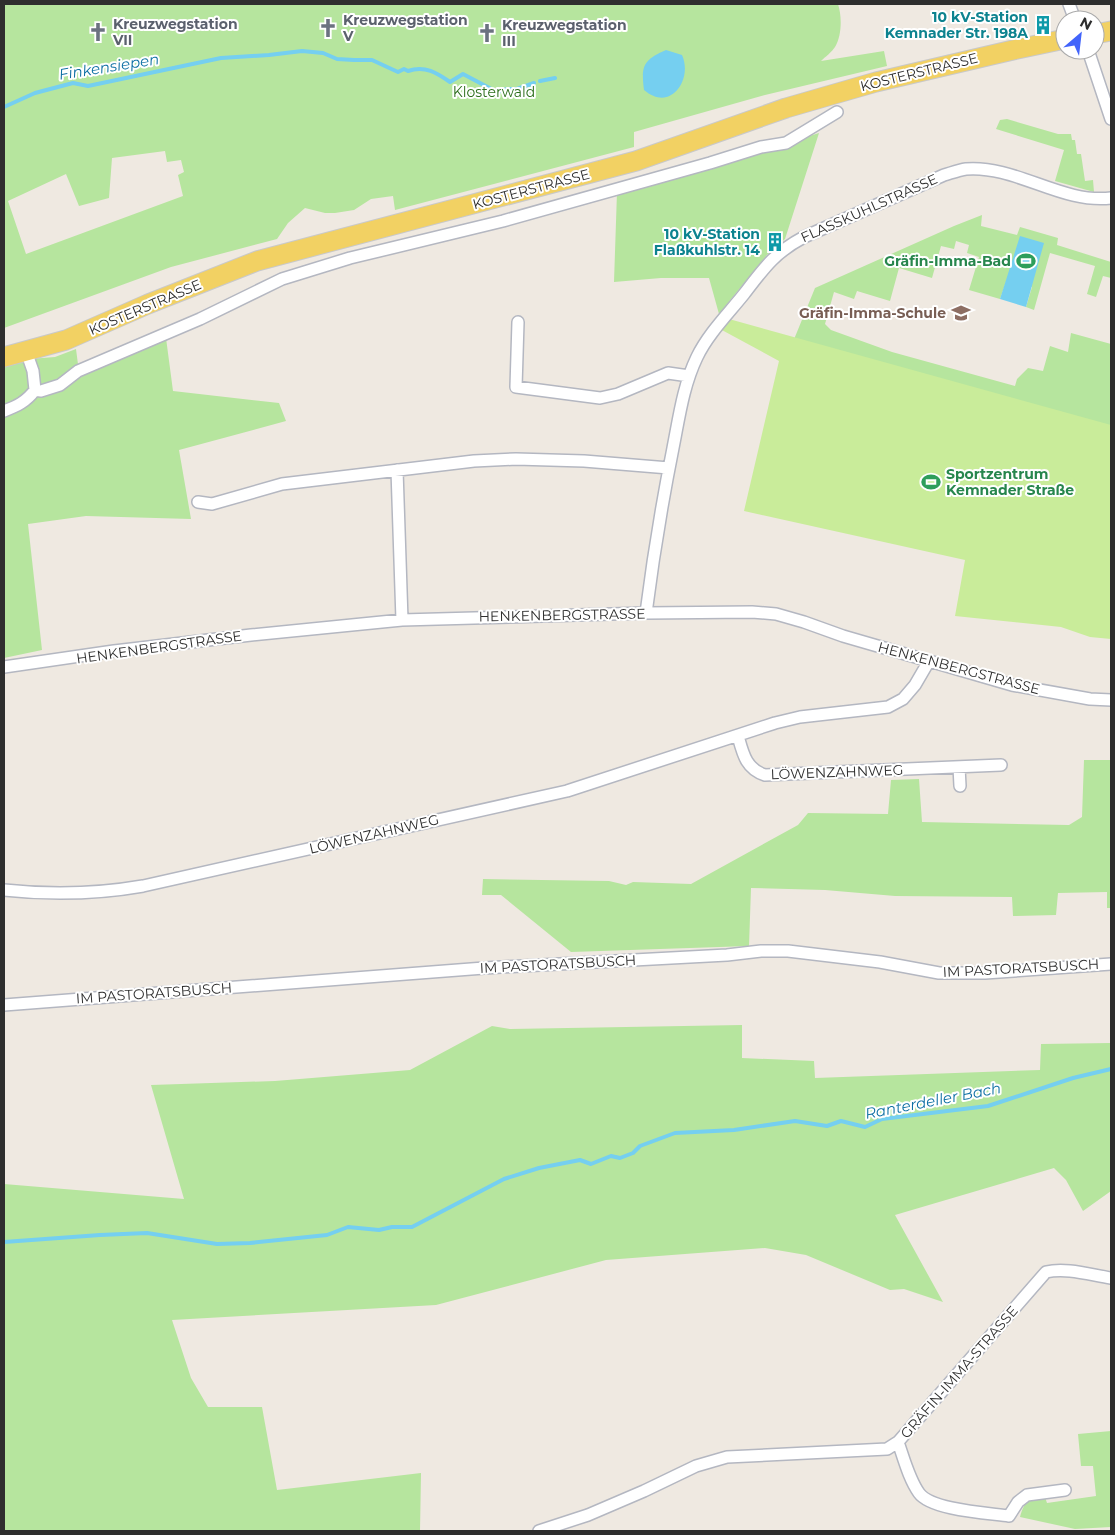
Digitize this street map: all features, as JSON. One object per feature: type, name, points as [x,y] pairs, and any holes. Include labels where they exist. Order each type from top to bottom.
[{"type":"main road","name":"KOSTERSTRASSE","points":[[4,357],[66,340],[148,304],[257,261],[636,161],[786,108],[876,82],[1055,42]]},
{"type":"street","points":[[1091,60],[1111,119]]},
{"type":"street","name":"KOSTERSTRASSE","points":[[35,390],[41,391],[60,385],[78,371],[200,319],[282,279],[350,258],[503,221],[761,148],[786,144],[837,112]]},
{"type":"street","name":"FLASSKUHLSTRASSE","points":[[646,613],[652,564],[669,468],[688,376],[698,355],[711,335],[774,256],[804,237],[944,175],[964,169],[999,172],[1094,200],[1111,198]]},
{"type":"street","points":[[518,322],[516,387],[600,398],[618,394],[668,373],[688,376]]},
{"type":"street","points":[[4,411],[20,405],[35,390],[33,371],[26,351]]},
{"type":"street","points":[[198,502],[212,504],[282,484],[474,461],[516,459],[584,461],[669,468]]},
{"type":"street","points":[[397,470],[402,620]]},
{"type":"street","name":"HENKENBERGSTRASSE","points":[[4,667],[124,650],[402,620],[752,612],[776,614],[843,636],[1012,685],[1090,699],[1111,700]]},
{"type":"street","name":"LÖWENZAHNWEG","points":[[4,890],[71,893],[144,886],[567,791],[775,723],[800,717],[888,707],[903,700],[916,685],[929,661]]},
{"type":"street","name":"LÖWENZAHNWEG","points":[[738,736],[743,756],[750,767],[756,772],[766,775],[1001,765]]},
{"type":"street","points":[[959,767],[960,786]]},
{"type":"street","name":"IM PASTORATSBUSCH","points":[[4,1004],[407,973],[728,955],[761,951],[817,954],[880,962],[939,973],[984,973],[1111,964]]},
{"type":"street","name":"GRÄFIN-IMMA-STRASSE","points":[[539,1531],[569,1527],[696,1466],[727,1457],[887,1449],[898,1442],[1046,1272],[1053,1270],[1067,1271],[1111,1278]]},
{"type":"street","points":[[898,1442],[913,1483],[920,1495],[941,1506],[1009,1516],[1018,1502],[1028,1495],[1065,1490]]},
{"type":"green space","name":"Klosterwald","points":[[4,4],[838,4],[841,20],[839,37],[834,49],[821,61],[884,51],[887,66],[765,95],[634,132],[634,147],[395,210],[393,196],[371,199],[354,210],[335,213],[325,213],[305,208],[288,223],[277,239],[171,267],[4,328]],"holes":[[[165,151],[167,162],[181,160],[184,172],[178,175],[183,196],[26,254],[8,201],[66,174],[79,206],[109,198],[112,158]]]},
{"type":"green space","points":[[1007,119],[1058,134],[1071,134],[1072,140],[1075,140],[1077,154],[1081,154],[1085,181],[1093,180],[1094,192],[1055,181],[1064,150],[996,129],[1000,120]]},
{"type":"green space","points":[[819,133],[785,239],[767,255],[719,314],[709,278],[661,278],[614,282],[617,192]]},
{"type":"green space","points":[[982,215],[981,226],[1017,235],[1020,227],[1058,238],[1057,245],[1111,262],[1111,278],[1103,276],[1096,297],[1087,294],[1095,266],[1050,253],[1034,310],[1026,307],[1032,287],[1007,279],[1000,299],[969,290],[979,257],[967,253],[969,245],[956,241],[954,249],[941,246],[932,278],[899,268],[890,301],[857,291],[854,299],[834,292],[825,324],[831,330],[892,352],[1015,386],[1017,379],[1028,368],[1043,371],[1050,346],[1068,352],[1071,333],[1111,344],[1111,436],[788,354],[815,288]]},
{"type":"green space","name":"Sportzentrum Kemnader Straße","points":[[729,319],[1111,425],[1111,639],[1090,637],[1061,627],[955,616],[965,560],[744,511],[779,361],[720,329]]},
{"type":"green space","points":[[166,338],[173,391],[279,403],[286,421],[179,450],[191,519],[86,516],[28,524],[42,650],[4,658],[4,361],[55,357],[76,349],[79,372],[121,359]]},
{"type":"green space","points":[[1084,760],[1111,760],[1111,908],[1107,908],[1107,892],[1058,893],[1056,915],[1013,916],[1012,897],[895,896],[825,890],[751,888],[749,946],[571,952],[501,895],[482,895],[483,879],[609,881],[626,885],[633,882],[691,884],[798,825],[808,813],[888,814],[891,780],[919,779],[922,822],[1069,825],[1082,817]]},
{"type":"green space","points":[[742,1025],[742,1058],[814,1061],[815,1078],[1040,1070],[1041,1044],[1111,1043],[1111,1191],[1083,1211],[1066,1180],[1054,1168],[895,1215],[943,1302],[904,1289],[890,1290],[806,1255],[765,1248],[606,1260],[436,1305],[172,1320],[191,1378],[208,1407],[262,1407],[277,1490],[421,1473],[420,1531],[4,1531],[4,1184],[184,1199],[151,1085],[275,1081],[410,1070],[492,1026],[510,1029]]},
{"type":"green space","points":[[1111,1431],[1111,1527],[1075,1529],[1020,1517],[1024,1507],[1031,1500],[1045,1497],[1047,1503],[1096,1496],[1093,1466],[1081,1466],[1078,1434]]},
{"type":"water","points":[[666,50],[682,55],[685,64],[682,83],[671,95],[663,98],[654,96],[644,90],[643,75],[648,61]]},
{"type":"water","name":"Gräfin-Imma-Bad","points":[[1020,236],[1044,243],[1026,307],[1000,299]]},
{"type":"waterway","name":"Finkensiepen","points":[[4,107],[35,93],[73,83],[88,86],[221,58],[302,51],[323,53],[337,59],[372,60],[398,72],[404,69],[408,71],[425,69],[450,82],[463,74],[497,92],[517,89],[534,83]]},
{"type":"waterway","name":"Finkensiepen","points":[[540,81],[555,78]]},
{"type":"waterway","name":"Ranterdeller Bach","points":[[4,1242],[147,1233],[217,1244],[250,1243],[327,1235],[348,1227],[379,1230],[392,1227],[412,1227],[504,1179],[539,1168],[580,1160],[591,1164],[611,1156],[620,1158],[633,1153],[640,1146],[675,1133],[734,1130],[795,1121],[827,1126],[841,1121],[865,1127],[882,1119],[988,1106],[1073,1078],[1111,1069]]},
{"type":"place","name":"10 kV-Station Kemnader Str. 198A","points":[[1043,25]]},
{"type":"place","name":"Kreuzwegstation V","points":[[328,28]]},
{"type":"place","name":"Kreuzwegstation VII","points":[[98,32]]},
{"type":"place","name":"Kreuzwegstation III","points":[[487,33]]},
{"type":"place","name":"10 kV-Station Flaßkuhlstr. 14","points":[[775,242]]},
{"type":"place","name":"Gräfin-Imma-Bad","points":[[1026,261]]},
{"type":"place","name":"Gräfin-Imma-Schule","points":[[961,313]]},
{"type":"place","name":"Sportzentrum Kemnader Straße","points":[[931,482]]}]
